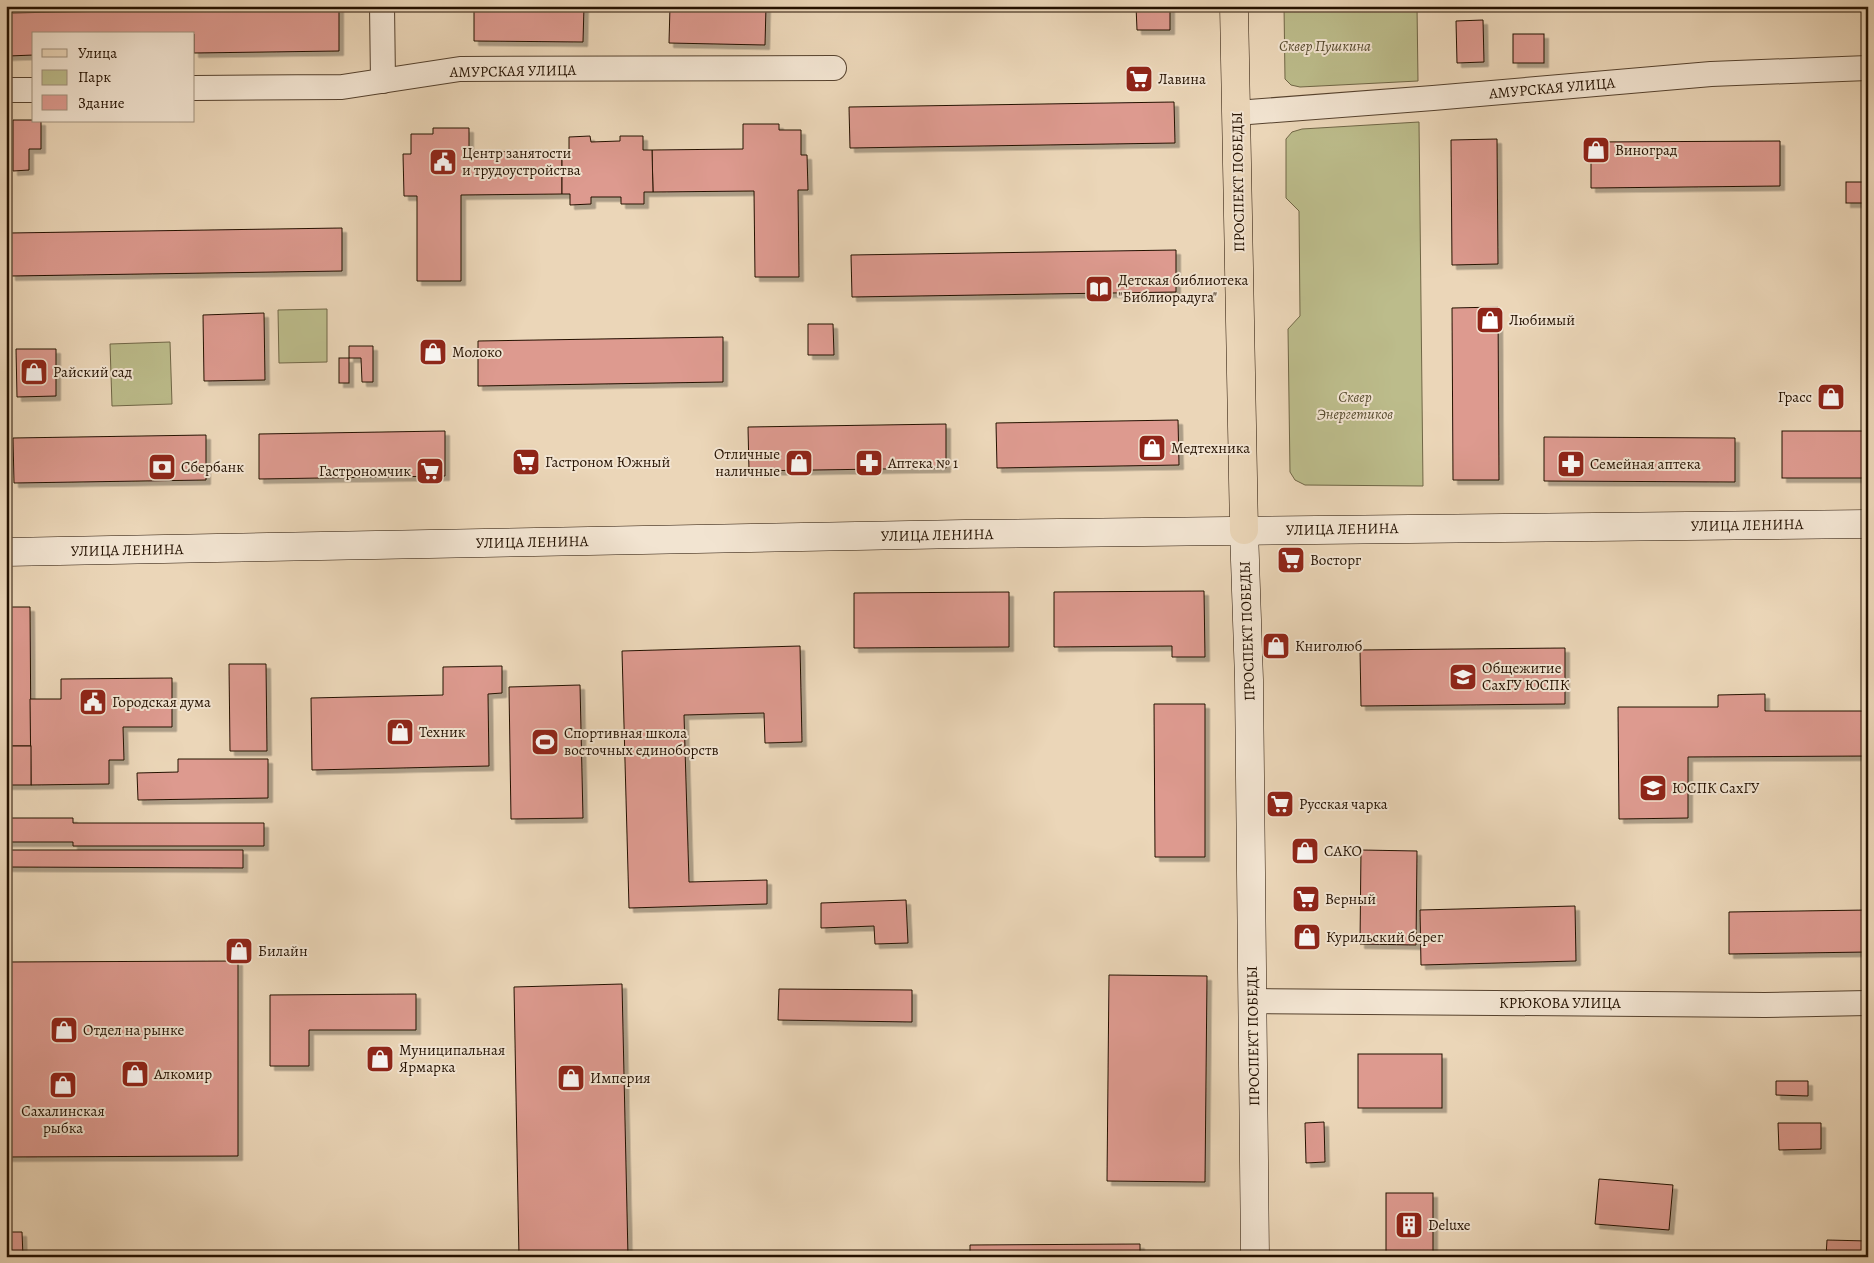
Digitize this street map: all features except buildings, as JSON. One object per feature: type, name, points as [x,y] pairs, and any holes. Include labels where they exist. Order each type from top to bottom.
[{"type":"main road","name":"ПРОСПЕКТ ПОБЕДЫ","points":[[1234,6],[1244,530],[1249,680],[1255,1257]]},
{"type":"main road","name":"УЛИЦА ЛЕНИНА","points":[[6,552],[964,534],[1868,524]]},
{"type":"street","points":[[382,6],[383,81]]},
{"type":"street","name":"АМУРСКАЯ УЛИЦА","points":[[195,88],[342,87],[460,69],[834,68]]},
{"type":"street","name":"АМУРСКАЯ УЛИЦА","points":[[1236,113],[1711,74],[1868,68]]},
{"type":"street","points":[[6,90],[32,90]]},
{"type":"street","name":"КРЮКОВА УЛИЦА","points":[[1252,1001],[1765,1005],[1868,1003]]},
{"type":"green space","name":"Сквер Пушкина","points":[[1284,6],[1417,6],[1418,81],[1300,87],[1291,85],[1285,79]]},
{"type":"green space","name":"Сквер Энергетиков","points":[[1419,122],[1423,486],[1305,485],[1295,480],[1290,472],[1288,329],[1300,316],[1299,211],[1286,198],[1286,139],[1292,132],[1302,129]]},
{"type":"green space","points":[[327,309],[327,362],[279,363],[278,310]]},
{"type":"green space","points":[[170,342],[172,404],[112,406],[110,344]]},
{"type":"place","name":"Лавина","points":[[1139,79]]},
{"type":"place","name":"Виноград","points":[[1596,150]]},
{"type":"place","name":"Центр занятости и трудоустройства","points":[[443,162]]},
{"type":"place","name":"Детская библиотека \"Библиорадуга\"","points":[[1099,289]]},
{"type":"place","name":"Любимый","points":[[1490,320]]},
{"type":"place","name":"Молоко","points":[[433,352]]},
{"type":"place","name":"Райский сад","points":[[34,372]]},
{"type":"place","name":"Грасс","points":[[1831,397]]},
{"type":"place","name":"Медтехника","points":[[1152,448]]},
{"type":"place","name":"Гастроном Южный","points":[[526,462]]},
{"type":"place","name":"Отличные наличные","points":[[799,463]]},
{"type":"place","name":"Аптека № 1","points":[[869,463]]},
{"type":"place","name":"Семейная аптека","points":[[1571,464]]},
{"type":"place","name":"Сбербанк","points":[[162,467]]},
{"type":"place","name":"Гастрономчик","points":[[430,471]]},
{"type":"place","name":"Восторг","points":[[1291,560]]},
{"type":"place","name":"Книголюб","points":[[1276,646]]},
{"type":"place","name":"Общежитие СахГУ ЮСПК","points":[[1463,677]]},
{"type":"place","name":"Городская дума","points":[[93,702]]},
{"type":"place","name":"Техник","points":[[400,732]]},
{"type":"place","name":"Спортивная школа восточных единоборств","points":[[545,742]]},
{"type":"place","name":"ЮСПК СахГУ","points":[[1653,788]]},
{"type":"place","name":"Русская чарка","points":[[1280,804]]},
{"type":"place","name":"САКО","points":[[1305,851]]},
{"type":"place","name":"Верный","points":[[1306,899]]},
{"type":"place","name":"Курильский берег","points":[[1307,937]]},
{"type":"place","name":"Билайн","points":[[239,951]]},
{"type":"place","name":"Отдел на рынке","points":[[64,1030]]},
{"type":"place","name":"Муниципальная Ярмарка","points":[[380,1059]]},
{"type":"place","name":"Алкомир","points":[[135,1074]]},
{"type":"place","name":"Империя","points":[[571,1078]]},
{"type":"place","name":"Сахалинская рыбка","points":[[63,1085]]},
{"type":"place","name":"Deluxe","points":[[1409,1225]]}]
